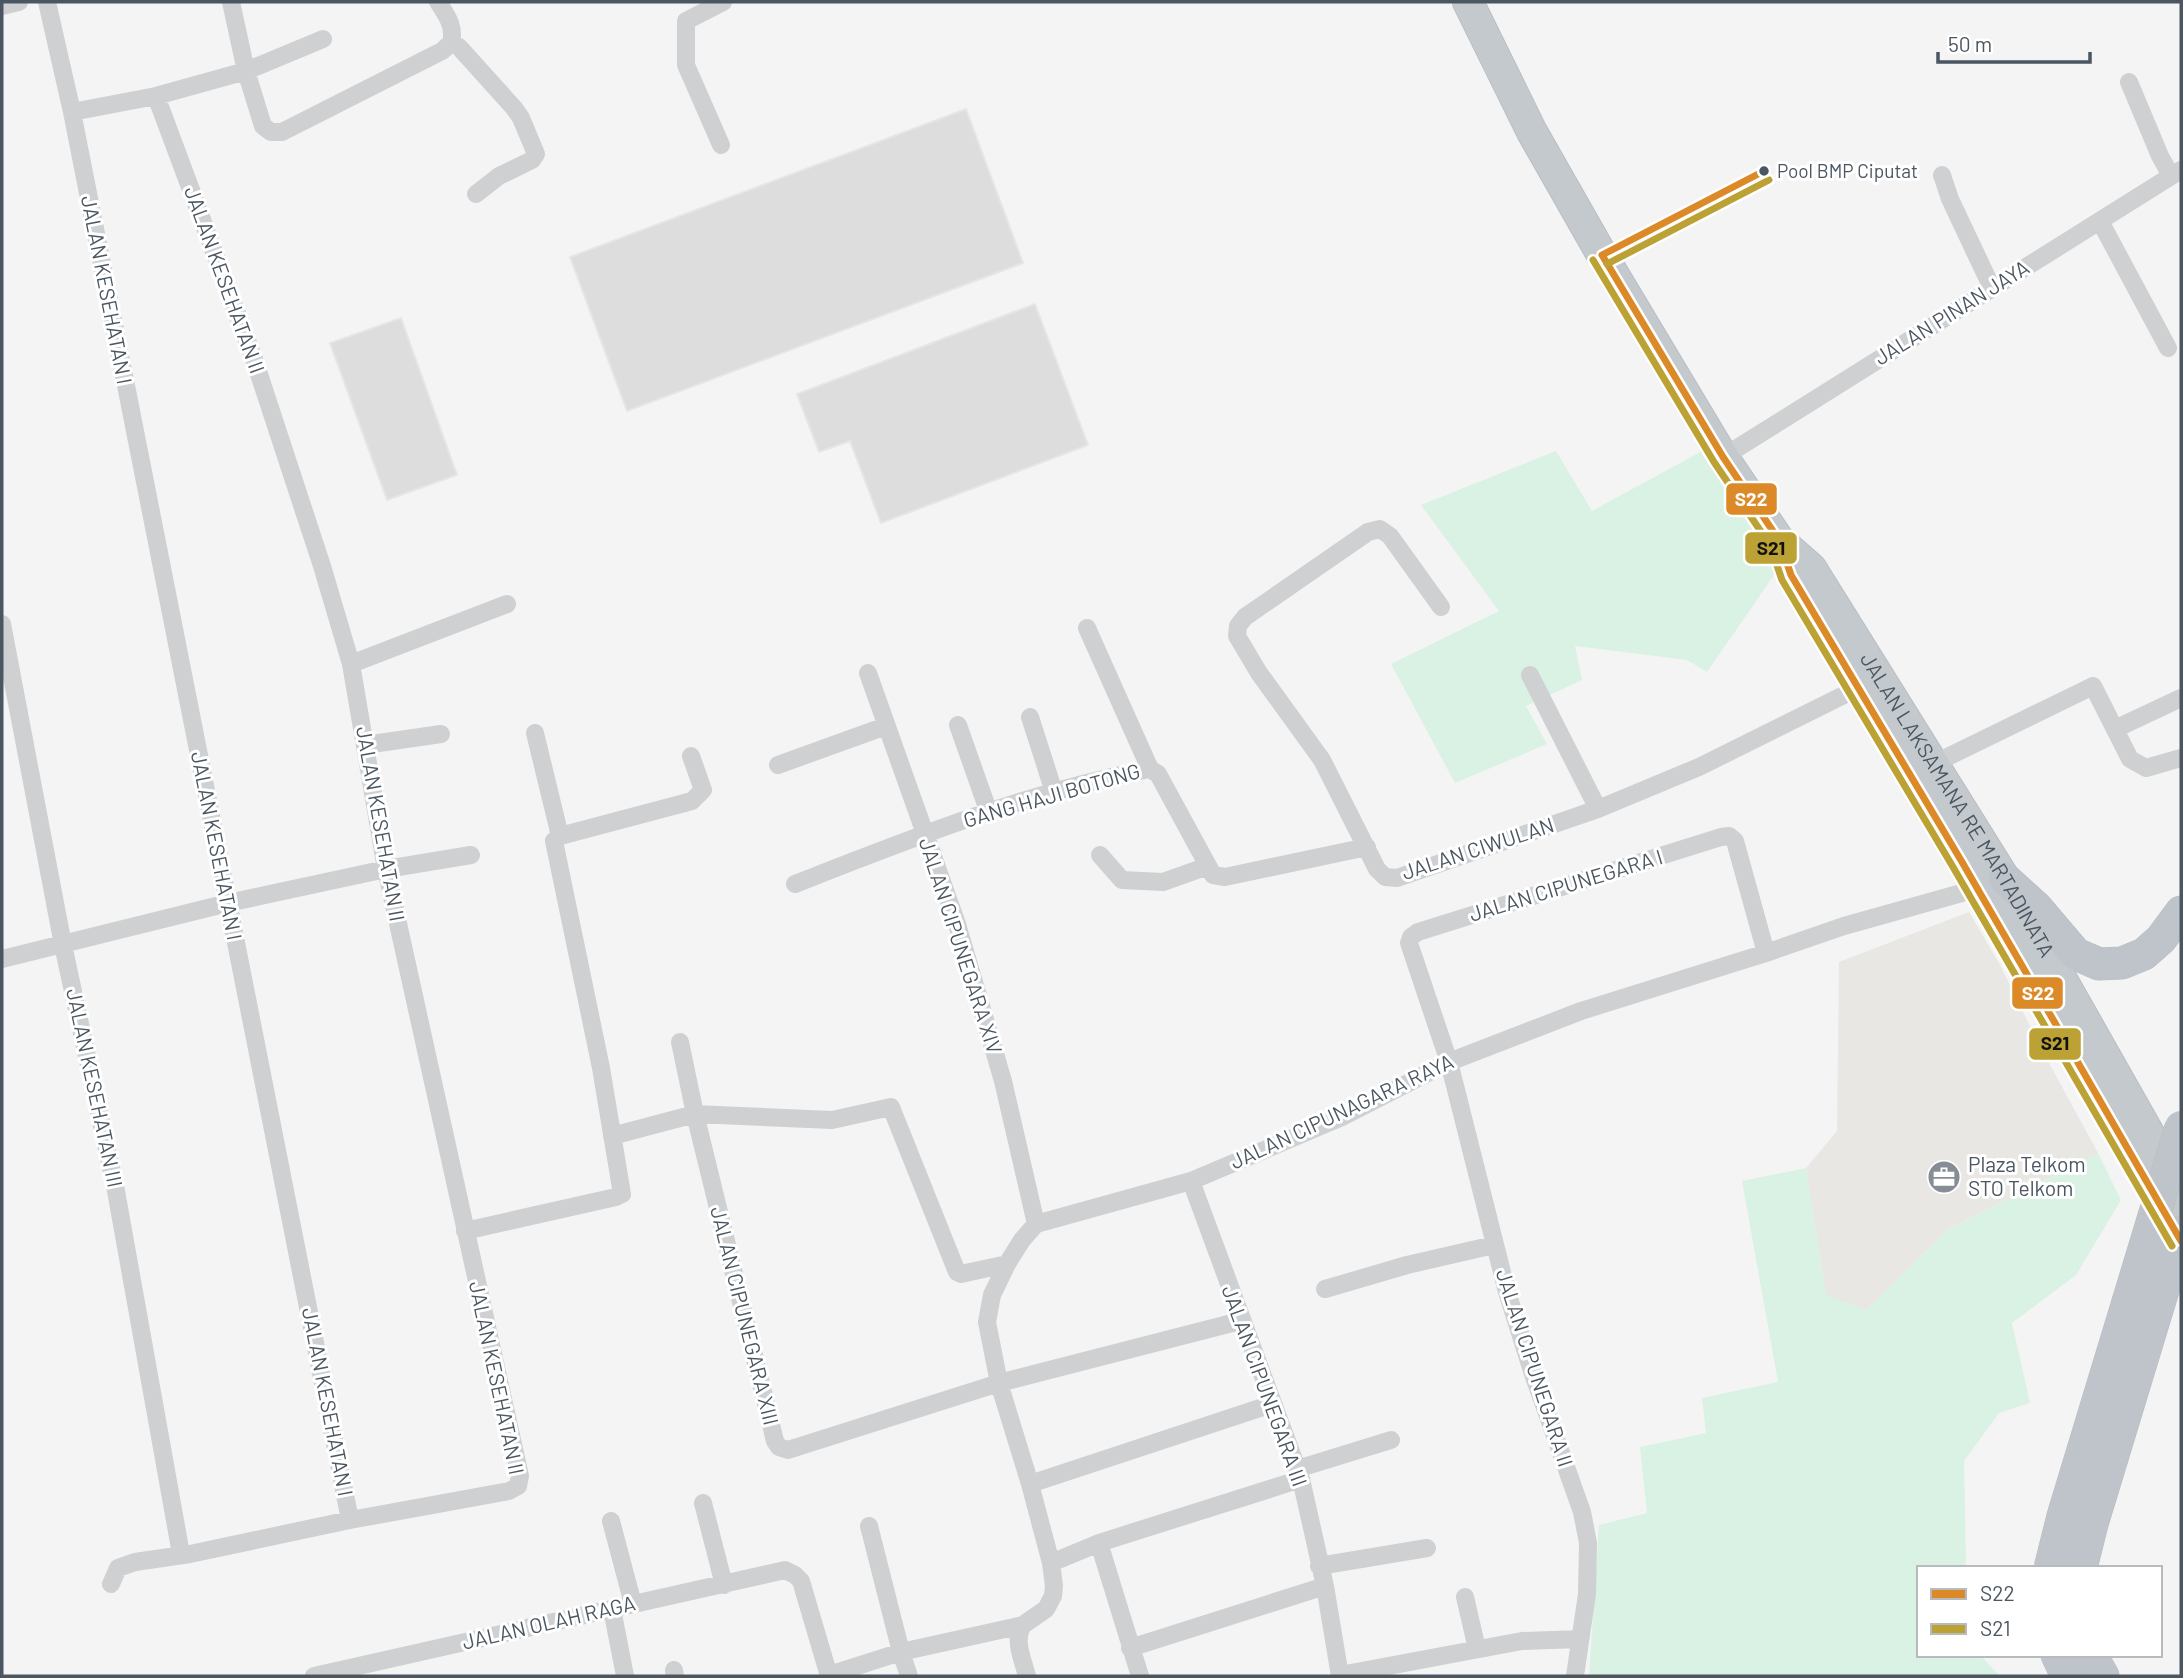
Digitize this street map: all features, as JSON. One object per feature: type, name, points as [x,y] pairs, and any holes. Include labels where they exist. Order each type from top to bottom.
[{"type":"highway","name":"JALAN LAKSAMANA RE MARTADINATA","points":[[1468,2],[1532,132],[1723,457],[1779,540],[1811,568],[1933,764],[1990,884],[2181,1241]]},
{"type":"highway","name":"JALAN LAKSAMANA RE MARTADINATA","points":[[1779,540],[1791,575],[1962,862],[1990,884],[2181,1190]]},
{"type":"highway","points":[[1990,884],[2036,907],[2076,954],[2099,964],[2122,963],[2144,954],[2161,939],[2181,912]]},
{"type":"highway","points":[[2050,1566],[2063,1516],[2181,1127]]},
{"type":"highway","points":[[2082,1566],[2181,1231]]},
{"type":"highway","points":[[2058,1657],[2067,1676]]},
{"type":"highway","points":[[2092,1657],[2103,1676]]},
{"type":"street","points":[[2,6],[19,2]]},
{"type":"street","name":"JALAN KESEHATAN I","points":[[47,2],[72,112],[351,1520],[121,1566],[116,1570],[111,1584]]},
{"type":"street","points":[[231,2],[246,71],[263,126],[271,132],[282,132],[442,51],[451,43],[453,32],[438,2]]},
{"type":"street","points":[[721,145],[686,65],[686,20],[723,2]]},
{"type":"street","points":[[72,112],[156,96],[246,71],[323,38]]},
{"type":"street","points":[[451,43],[459,47],[514,108],[531,138],[536,154],[532,160],[499,176],[476,194]]},
{"type":"street","points":[[2129,82],[2160,156],[2176,173]]},
{"type":"street","name":"JALAN KESEHATAN II","points":[[156,96],[254,359],[352,664],[386,869],[520,1476],[518,1486],[509,1491],[351,1520]]},
{"type":"street","name":"JALAN PINAN JAYA","points":[[1723,457],[2176,173]]},
{"type":"street","points":[[1942,175],[1950,199],[1992,288]]},
{"type":"street","points":[[2100,221],[2168,348]]},
{"type":"street","name":"JALAN CIWULAN","points":[[1441,607],[1390,536],[1380,529],[1368,532],[1245,617],[1238,625],[1237,636],[1259,673],[1322,760],[1377,869],[1385,877],[1397,878],[1598,809],[1699,767],[1858,688]]},
{"type":"street","points":[[352,664],[507,604]]},
{"type":"street","name":"JALAN KESEHATAN III","points":[[2,624],[63,946],[116,1191],[181,1554]]},
{"type":"street","points":[[1087,628],[1150,769]]},
{"type":"street","name":"JALAN CIPUNEGARA XIV","points":[[868,673],[957,924],[1003,1081],[1036,1224]]},
{"type":"street","points":[[1530,675],[1598,809]]},
{"type":"street","points":[[1933,764],[2093,687],[2130,758],[2146,768],[2181,758]]},
{"type":"street","points":[[2115,729],[2181,698]]},
{"type":"street","points":[[1030,717],[1054,792]]},
{"type":"street","points":[[958,725],[989,813]]},
{"type":"street","points":[[778,765],[887,726]]},
{"type":"street","points":[[535,733],[560,836]]},
{"type":"street","points":[[365,745],[442,734]]},
{"type":"street","points":[[465,1231],[622,1194],[601,1068],[554,841],[560,836],[692,801],[702,790],[691,756]]},
{"type":"street","name":"GANG HAJI BOTONG","points":[[795,884],[925,834],[989,813],[1054,792],[1150,769],[1158,774],[1208,866]]},
{"type":"street","name":"JALAN CIPUNEGARA I","points":[[1449,1062],[1409,943],[1411,937],[1418,932],[1730,836],[1735,841],[1766,953]]},
{"type":"street","points":[[1100,855],[1122,880],[1164,882],[1208,866],[1213,875],[1225,877],[1367,848]]},
{"type":"street","points":[[2,959],[228,903],[386,869],[471,855]]},
{"type":"street","name":"JALAN CIPUNAGARA RAYA","points":[[1036,1224],[1191,1181],[1342,1117],[1449,1062],[1581,1011],[1844,926],[1990,884]]},
{"type":"street","name":"JALAN CIPUNEGARA XIII","points":[[680,1042],[695,1114],[775,1440],[779,1447],[788,1450],[999,1383]]},
{"type":"street","name":"JALAN CIPUNEGARA II","points":[[1449,1062],[1494,1245],[1533,1374],[1582,1513],[1588,1543],[1587,1594],[1575,1676]]},
{"type":"street","points":[[612,1136],[695,1114],[832,1120],[891,1107],[957,1272],[961,1274],[1007,1264]]},
{"type":"street","name":"JALAN CIPUNEGARA III","points":[[1191,1181],[1240,1321],[1299,1474],[1325,1586],[1340,1676]]},
{"type":"street","points":[[1027,1676],[1018,1632],[1023,1625],[1046,1609],[1053,1596],[1054,1586],[1051,1563],[1030,1483],[999,1383],[987,1322],[992,1295],[1007,1264],[1036,1224]]},
{"type":"street","points":[[1325,1289],[1407,1265],[1494,1245]]},
{"type":"street","points":[[999,1383],[1240,1321]]},
{"type":"street","points":[[1030,1483],[1272,1404]]},
{"type":"street","points":[[1051,1563],[1100,1543],[1391,1440]]},
{"type":"street","points":[[703,1503],[724,1585]]},
{"type":"street","points":[[611,1521],[633,1604]]},
{"type":"street","points":[[869,1526],[909,1676]]},
{"type":"street","points":[[1100,1543],[1140,1676]]},
{"type":"street","points":[[1319,1566],[1427,1548]]},
{"type":"street","name":"JALAN OLAH RAGA","points":[[321,1676],[785,1570],[795,1574],[801,1581],[829,1676]]},
{"type":"street","points":[[1130,1648],[1325,1586]]},
{"type":"street","points":[[1465,1597],[1477,1649]]},
{"type":"street","points":[[612,1609],[625,1676]]},
{"type":"street","points":[[829,1676],[901,1652],[1023,1625]]},
{"type":"street","points":[[1340,1676],[1522,1641],[1580,1639]]},
{"type":"shaded area","points":[[1969,912],[2000,965],[2098,1153],[1947,1230],[1866,1310],[1826,1296],[1806,1168],[1837,1131],[1839,962]]},
{"type":"green space","points":[[1706,449],[1781,565],[1707,672],[1687,660],[1575,646],[1582,680],[1526,706],[1547,744],[1455,783],[1391,664],[1499,611],[1421,505],[1556,451],[1592,511]]},
{"type":"green space","points":[[2098,1153],[2121,1200],[2076,1275],[2012,1323],[2030,1403],[1999,1413],[1964,1461],[1966,1566],[1917,1566],[1917,1657],[1982,1657],[2000,1676],[1589,1676],[1599,1525],[1647,1513],[1640,1447],[1706,1433],[1702,1398],[1778,1382],[1742,1181],[1806,1168],[1826,1295],[1866,1310],[1947,1230]]},
{"type":"building","points":[[966,109],[1023,263],[627,411],[570,257]]},
{"type":"building","points":[[1035,304],[1088,445],[881,523],[850,441],[819,452],[797,394]]},
{"type":"building","points":[[401,318],[457,475],[387,500],[330,343]]},
{"type":"transit line","name":"S22","points":[[1602,255],[1764,171]]},
{"type":"transit line","name":"S21","points":[[1607,264],[1769,180]]},
{"type":"transit line","name":"S22","points":[[1602,255],[1723,457],[1779,540],[1791,575],[1962,862],[2181,1241]]},
{"type":"transit line","name":"S21","points":[[1593,260],[1714,462],[1770,545],[1782,580],[1953,867],[2172,1246]]},
{"type":"place","name":"Pool BMP Ciputat","points":[[1764,171]]},
{"type":"place","name":"Plaza Telkom STO Telkom","points":[[1944,1177]]}]
